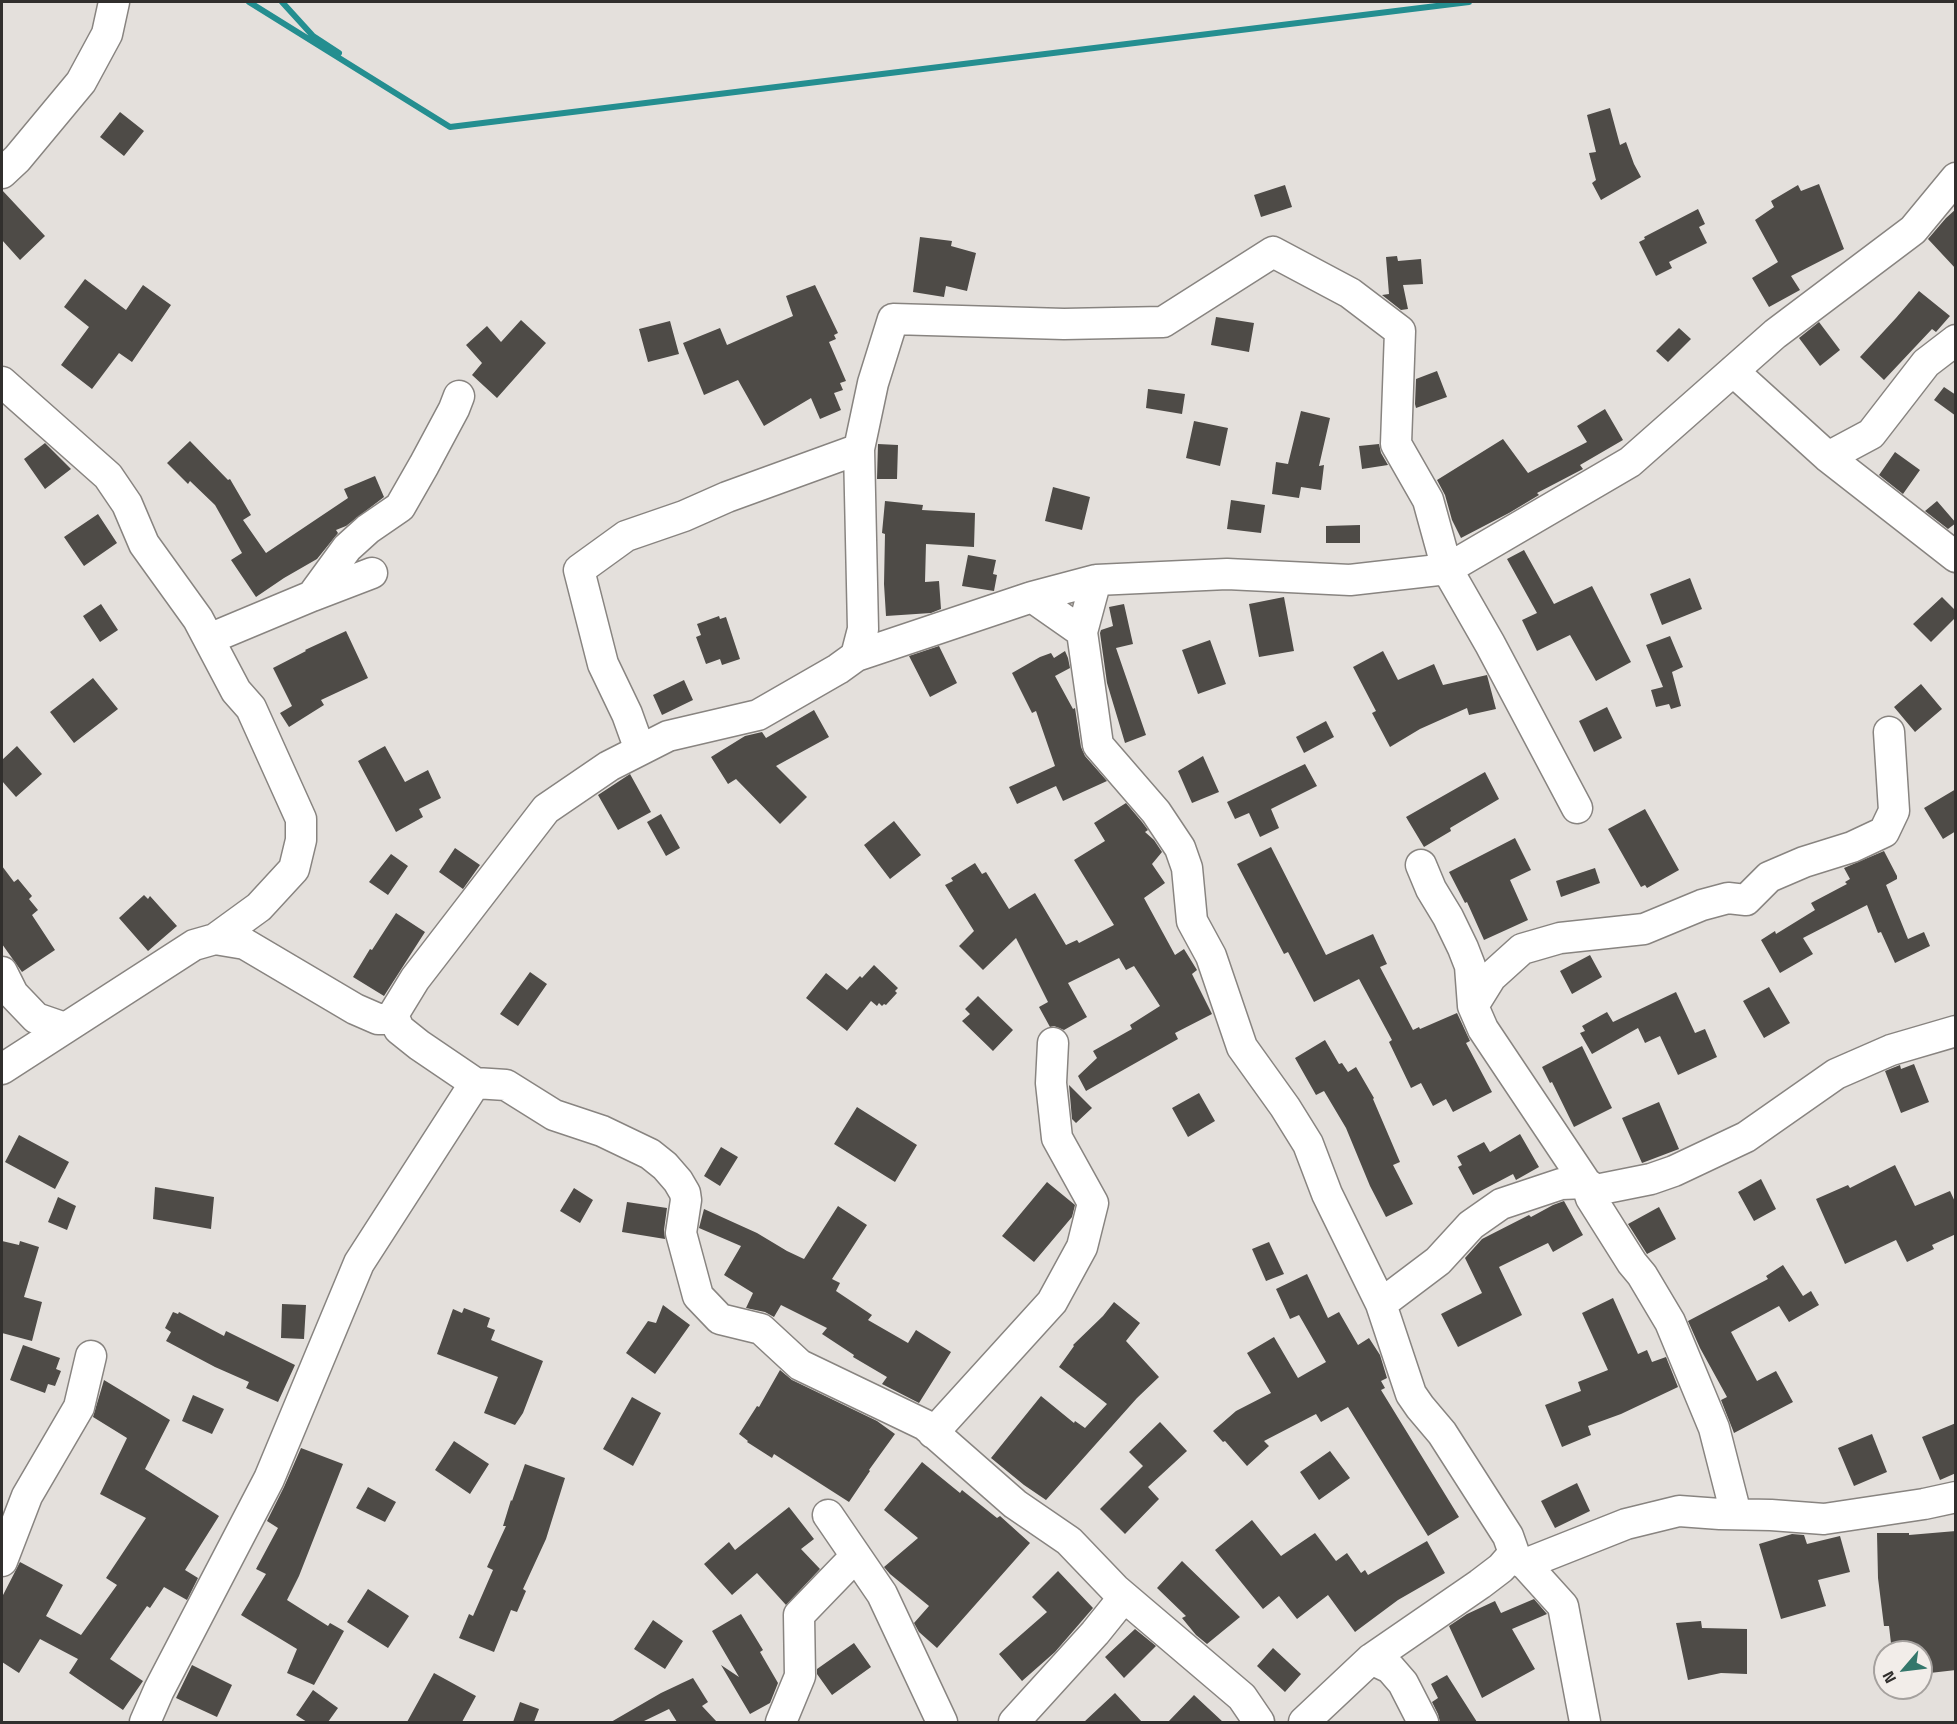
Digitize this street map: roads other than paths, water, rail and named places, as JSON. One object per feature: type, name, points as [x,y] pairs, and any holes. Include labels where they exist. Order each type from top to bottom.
[{"type":"street","points":[[2,173],[17,159],[81,82],[107,34],[114,2]]},
{"type":"street","points":[[215,939],[245,944],[363,1012],[378,1019],[387,1019],[393,1015],[415,979],[546,809],[609,766],[668,736],[758,715],[838,669],[856,656],[1032,597],[1096,580],[1227,574],[1350,580],[1447,569],[1630,462],[1775,334],[1913,230],[1956,178]]},
{"type":"street","points":[[856,656],[863,629],[859,449],[873,383],[893,319],[1064,324],[1163,322],[1273,252],[1350,293],[1400,331],[1396,444],[1428,500],[1447,569],[1490,644],[1577,808]]},
{"type":"street","points":[[1828,457],[1871,434],[1926,363],[1956,340]]},
{"type":"street","points":[[1732,371],[1828,457],[1956,557]]},
{"type":"street","points":[[2,382],[108,476],[127,504],[144,544],[198,619],[236,692],[251,708],[301,819],[301,840],[294,869],[259,907],[215,939],[194,945],[2,1069]]},
{"type":"street","points":[[312,596],[347,548],[368,529],[400,507],[459,396]]},
{"type":"street","points":[[640,750],[627,714],[603,664],[579,570],[626,536],[859,449]]},
{"type":"street","points":[[209,639],[372,573]]},
{"type":"street","points":[[1096,580],[1082,632],[1098,745],[1156,812],[1180,848],[1187,868],[1192,921],[1211,956],[1242,1047],[1308,1144],[1327,1194],[1381,1304],[1411,1394],[1442,1433],[1508,1536],[1517,1561],[1563,1606],[1585,1722]]},
{"type":"street","points":[[1032,597],[1082,632]]},
{"type":"street","points":[[1473,1006],[1491,977],[1522,949],[1560,938],[1644,929],[1702,904],[1728,898],[1746,900],[1769,877],[1804,862],[1852,847],[1884,832],[1894,811],[1889,732]]},
{"type":"street","points":[[1421,865],[1470,966],[1473,1006],[1483,1029],[1586,1183],[1591,1198],[1670,1322],[1714,1428],[1736,1514]]},
{"type":"street","points":[[2,972],[13,994],[36,1018],[65,1028]]},
{"type":"street","points":[[393,1015],[399,1029],[475,1083],[506,1085],[554,1115],[602,1131],[650,1154],[665,1166],[685,1193],[681,1233],[698,1296],[720,1319],[761,1329],[801,1365],[925,1425],[1015,1504],[1069,1541],[1124,1597],[1242,1697],[1259,1722]]},
{"type":"street","points":[[1381,1304],[1438,1261],[1471,1225],[1502,1204],[1561,1184],[1586,1183],[1596,1190],[1652,1179],[1674,1171],[1746,1137],[1836,1074],[1891,1050],[1956,1031]]},
{"type":"street","points":[[933,1433],[1052,1302],[1082,1246],[1093,1203],[1057,1138],[1051,1083],[1053,1043]]},
{"type":"street","points":[[145,1722],[159,1690],[269,1479],[359,1263],[475,1083]]},
{"type":"street","points":[[2,1561],[27,1496],[79,1407],[91,1356]]},
{"type":"street","points":[[1304,1722],[1371,1659],[1501,1568],[1517,1561],[1626,1524],[1679,1511],[1824,1519],[1956,1497]]},
{"type":"street","points":[[828,1515],[882,1594],[942,1722]]},
{"type":"street","points":[[781,1722],[800,1676],[799,1615],[856,1556]]},
{"type":"street","points":[[1014,1722],[1095,1633],[1124,1597]]},
{"type":"street","points":[[1371,1659],[1390,1668],[1403,1683],[1423,1722]]},
{"type":"waterway","points":[[249,2],[450,127],[1469,2]]},
{"type":"waterway","points":[[282,2],[313,36],[339,53]]}]
